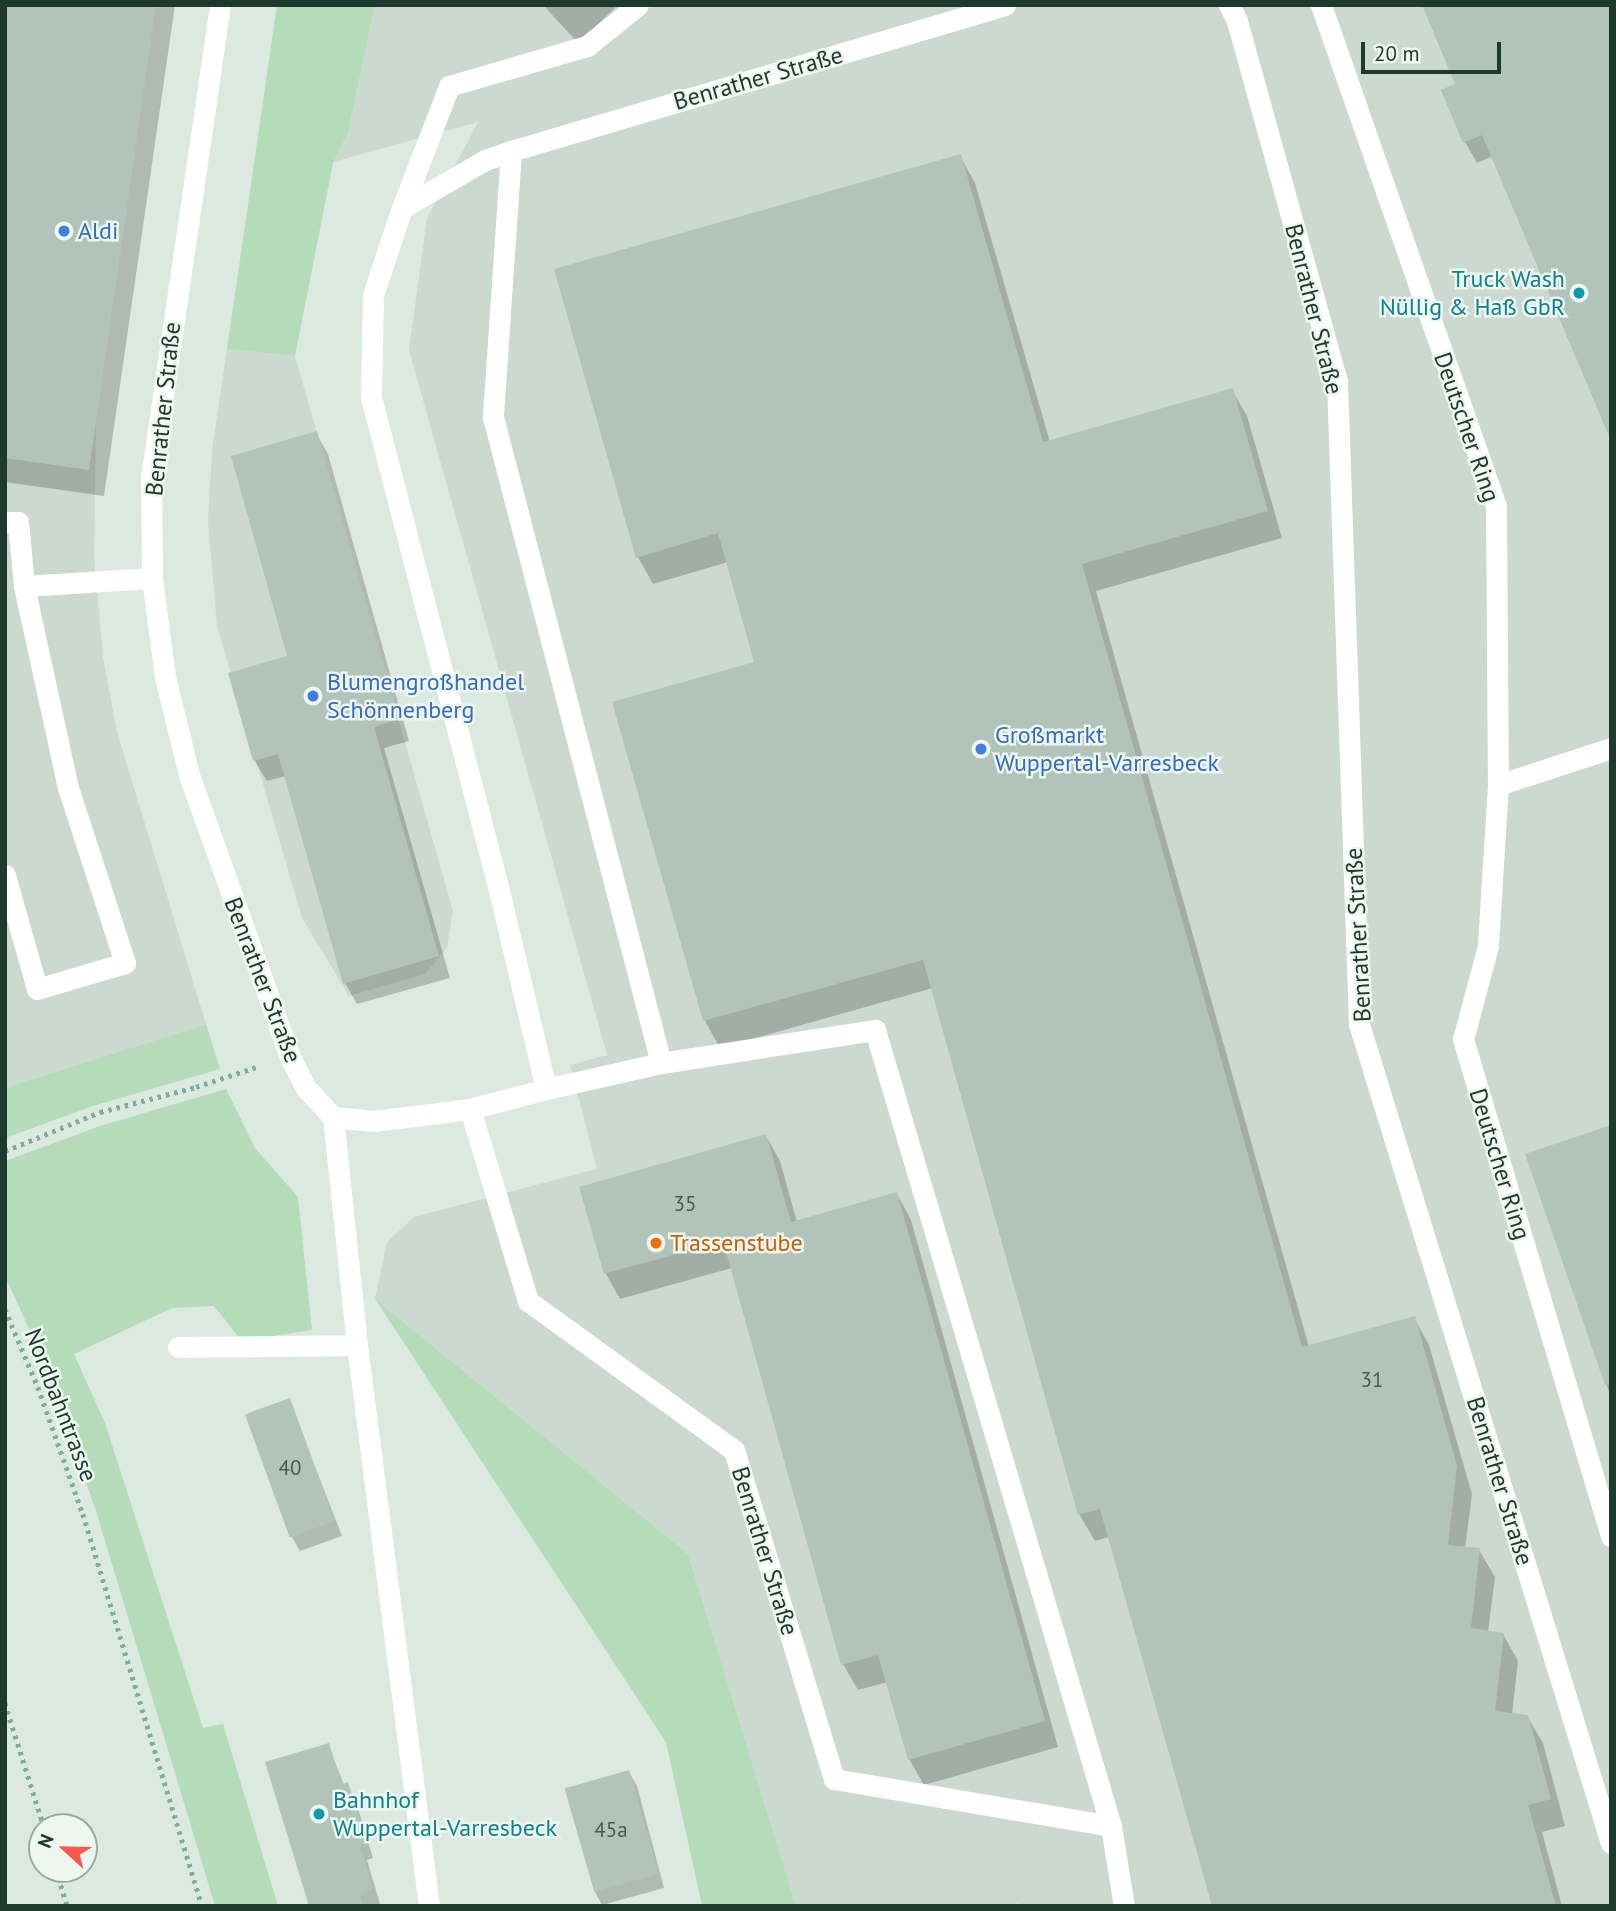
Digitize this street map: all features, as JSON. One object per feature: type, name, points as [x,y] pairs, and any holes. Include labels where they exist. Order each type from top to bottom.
[{"type":"street","name":"Benrather Straße","points":[[220,5],[151,476],[152,579],[165,677],[188,775],[289,1055],[305,1087],[333,1117]]},
{"type":"street","points":[[547,1089],[501,898],[371,397],[373,295],[402,208],[449,86],[587,46],[638,5]]},
{"type":"street","name":"Benrather Straße","points":[[402,208],[485,160],[511,151],[1005,5]]},
{"type":"street","name":"Benrather Straße","points":[[1229,5],[1237,21],[1337,381],[1359,1024],[1611,1843]]},
{"type":"street","name":"Deutscher Ring","points":[[1321,5],[1496,506],[1498,785],[1488,946],[1463,1039],[1611,1536]]},
{"type":"street","points":[[511,151],[493,417],[661,1063]]},
{"type":"street","points":[[5,522],[18,522],[24,586],[68,788],[125,963],[37,989],[5,875]]},
{"type":"street","points":[[24,586],[152,579]]},
{"type":"street","points":[[1498,785],[1611,748]]},
{"type":"street","points":[[429,1906],[357,1345],[333,1117],[374,1121],[470,1108],[661,1063],[875,1030],[1111,1826],[1124,1906]]},
{"type":"street","name":"Benrather Straße","points":[[470,1108],[528,1301],[734,1450],[834,1779],[1111,1826]]},
{"type":"street","points":[[178,1348],[357,1345]]},
{"type":"path","points":[[5,1151],[100,1112],[196,1087],[289,1055]]},
{"type":"path","name":"Nordbahntrasse","points":[[5,1309],[38,1387],[83,1514],[202,1906]]},
{"type":"path","points":[[5,1703],[40,1813]]},
{"type":"path","points":[[60,1883],[67,1906]]},
{"type":"shaded area","points":[[5,5],[156,5],[96,410],[94,556],[103,657],[117,732],[206,1024],[5,1088]]},
{"type":"shaded area","name":"Großmarkt Wuppertal-Varresbeck","points":[[375,5],[1611,5],[1611,1906],[1019,1906],[1018,1903],[1007,1906],[796,1906],[688,1554],[375,1299],[387,1242],[414,1217],[597,1169],[570,1065],[607,1055],[409,350],[427,218],[478,122],[333,162],[348,133]]},
{"type":"shaded area","name":"Blumengroßhandel Schönnenberg","points":[[227,349],[295,356],[453,911],[447,947],[425,974],[349,996],[302,918],[217,626],[208,521],[212,451]]},
{"type":"green space","points":[[277,5],[375,5],[348,133],[333,163],[295,356],[227,349]]},
{"type":"green space","points":[[206,1024],[220,1069],[93,1106],[5,1138],[5,1088]]},
{"type":"green space","points":[[226,1089],[255,1148],[298,1197],[312,1330],[242,1341],[214,1306],[172,1308],[74,1354],[105,1423],[203,1728],[223,1724],[278,1906],[215,1906],[96,1511],[42,1357],[5,1276],[5,1161],[100,1126]]},
{"type":"green space","points":[[375,1299],[688,1554],[796,1906],[702,1906],[666,1742]]},
{"type":"building","name":"Aldi","points":[[5,5],[156,5],[89,470],[5,458]]},
{"type":"building","name":"Truck Wash Nüllig & Haß GbR","points":[[1422,5],[1611,5],[1611,441],[1482,135],[1463,143],[1441,90],[1455,84]]},
{"type":"building","points":[[961,154],[1043,442],[1233,388],[1268,511],[1082,564],[1302,1347],[1415,1316],[1457,1466],[1448,1545],[1480,1548],[1471,1628],[1504,1633],[1495,1711],[1528,1715],[1551,1799],[1528,1805],[1556,1906],[1212,1906],[1100,1509],[1078,1515],[923,960],[703,1021],[612,702],[754,662],[718,533],[636,558],[554,269]]},
{"type":"building","name":"Blumengroßhandel Schönnenberg","points":[[317,431],[399,719],[374,727],[439,956],[343,984],[278,754],[253,761],[228,673],[287,656],[231,456]]},
{"type":"building","points":[[1611,1125],[1611,1384],[1605,1385],[1525,1154]]},
{"type":"building","points":[[766,1134],[791,1222],[897,1192],[1045,1721],[908,1760],[878,1655],[841,1665],[723,1241],[604,1274],[579,1187]]},
{"type":"building","points":[[290,1398],[335,1521],[290,1538],[245,1414]]},
{"type":"building","name":"Bahnhof Wuppertal-Varresbeck","points":[[329,1743],[342,1784],[348,1782],[366,1843],[360,1845],[373,1890],[360,1894],[363,1906],[309,1906],[265,1762]]},
{"type":"building","points":[[629,1770],[659,1874],[594,1892],[565,1788]]},
{"type":"place","name":"Aldi","points":[[64,231]]},
{"type":"place","name":"Truck Wash Nüllig & Haß GbR","points":[[1579,293]]},
{"type":"place","name":"Blumengroßhandel Schönnenberg","points":[[313,696]]},
{"type":"place","name":"Großmarkt Wuppertal-Varresbeck","points":[[981,749]]},
{"type":"place","name":"Trassenstube","points":[[656,1243]]},
{"type":"place","name":"Bahnhof Wuppertal-Varresbeck","points":[[319,1814]]}]
